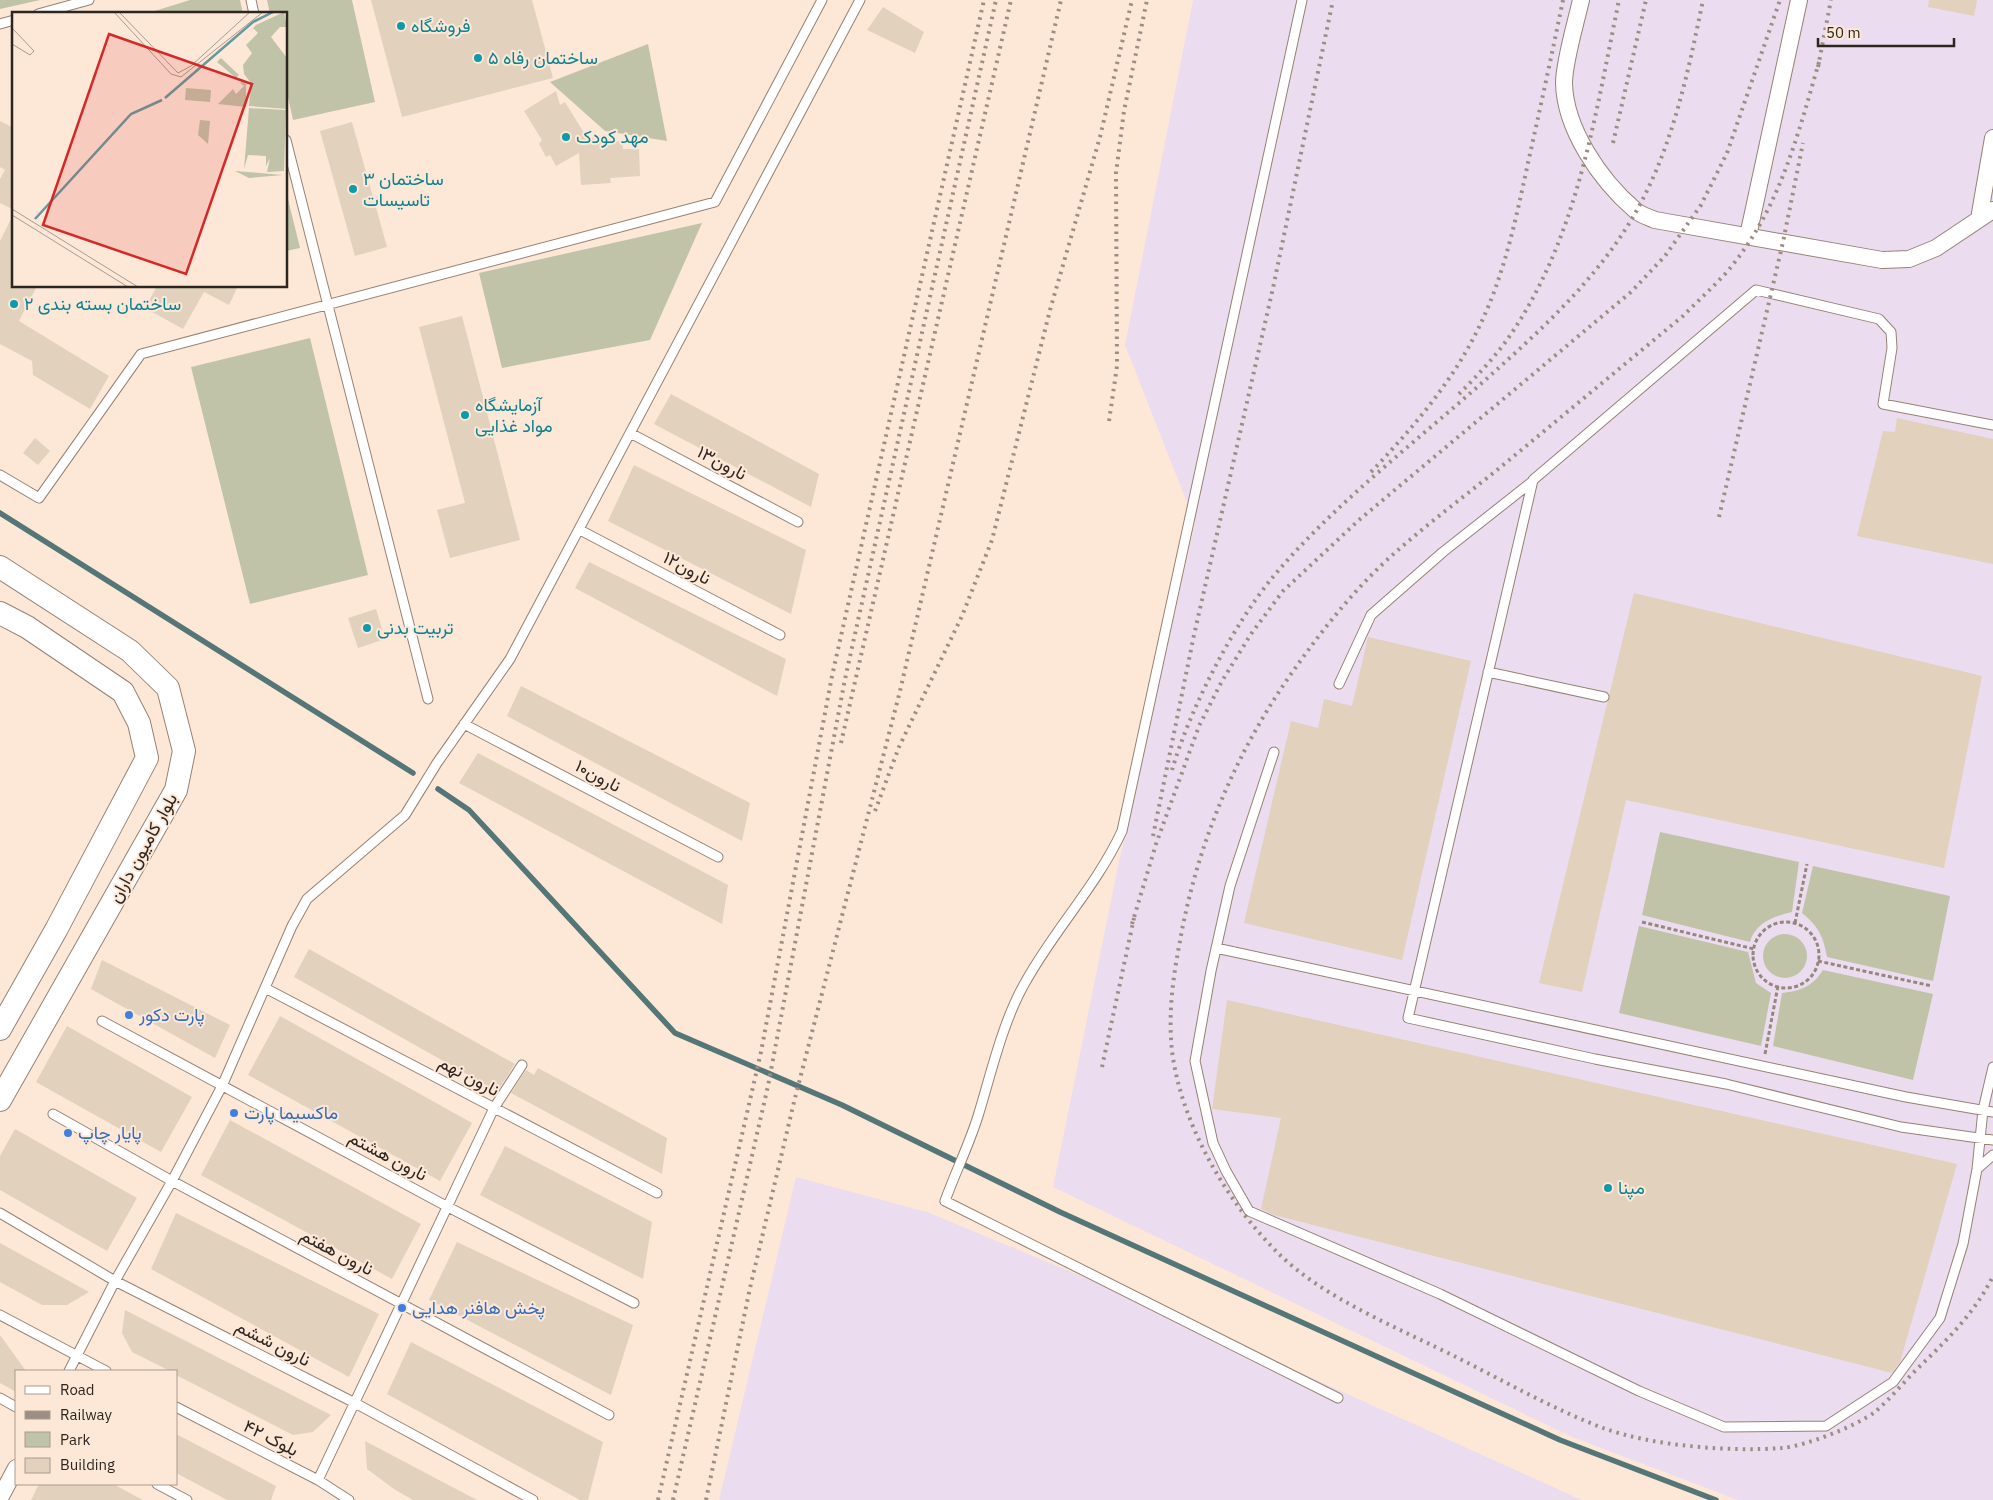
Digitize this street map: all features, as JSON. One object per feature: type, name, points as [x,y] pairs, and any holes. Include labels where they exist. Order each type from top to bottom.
[{"type":"main road","name":"بلوار کامیون داران","points":[[0,567],[130,651],[152,670],[168,688],[184,751],[176,790],[0,1100]]},
{"type":"main road","points":[[0,613],[27,627],[123,692],[139,723],[147,758],[56,930],[0,1029]]},
{"type":"street","points":[[1581,0],[1564,81],[1567,108],[1587,153],[1611,185],[1636,212],[1655,220],[1882,260],[1909,259],[1936,248],[1993,210]]},
{"type":"street","points":[[1748,236],[1799,0]]},
{"type":"street","points":[[1978,219],[1993,138]]},
{"type":"street","points":[[0,1498],[15,1470]]},
{"type":"lane","points":[[45,12],[89,0]]},
{"type":"lane","points":[[0,475],[39,498],[141,354],[715,202],[822,0]]},
{"type":"lane","points":[[70,1370],[115,1281],[172,1182],[222,1086],[292,926],[307,900],[405,814],[437,762],[510,659],[632,434],[860,0]]},
{"type":"lane","points":[[1302,0],[1122,831],[1109,859],[1070,912],[1025,982],[997,1049],[977,1119],[945,1202],[1338,1398]]},
{"type":"lane","points":[[288,148],[428,699]]},
{"type":"lane","points":[[1339,684],[1371,614],[1442,552],[1533,481],[1756,290],[1879,319],[1891,332],[1892,348],[1883,404],[1993,425]]},
{"type":"lane","name":"نارون۱۳","points":[[632,434],[798,522]]},
{"type":"lane","points":[[1533,481],[1408,1018],[1595,1059],[1726,1084],[1901,1127],[1993,1140]]},
{"type":"lane","name":"نارون۱۲","points":[[580,530],[780,635]]},
{"type":"lane","points":[[1488,672],[1604,697]]},
{"type":"lane","name":"نارون۱۰","points":[[464,724],[718,857]]},
{"type":"lane","points":[[1274,752],[1230,886],[1216,948],[1195,1061],[1213,1143],[1226,1171],[1249,1211],[1440,1294],[1639,1391],[1724,1427],[1826,1426],[1894,1382],[1940,1318],[1963,1244],[1978,1169],[1983,1110],[1993,1067]]},
{"type":"lane","points":[[1216,948],[1763,1067],[1906,1097],[1993,1112]]},
{"type":"lane","name":"نارون نهم","points":[[266,989],[657,1193]]},
{"type":"lane","name":"نارون هشتم","points":[[102,1021],[634,1303]]},
{"type":"lane","points":[[318,1480],[494,1108],[522,1065]]},
{"type":"lane","name":"نارون هفتم","points":[[53,1114],[172,1182],[608,1415]]},
{"type":"lane","points":[[1978,1169],[1993,1155]]},
{"type":"lane","name":"نارون ششم","points":[[0,1213],[115,1281],[354,1403],[533,1500]]},
{"type":"lane","points":[[0,1315],[104,1370]]},
{"type":"lane","points":[[0,1398],[15,1406]]},
{"type":"lane","name":"بلوک ۴۲","points":[[178,1408],[318,1480],[349,1500]]},
{"type":"lane","points":[[159,1485],[187,1500]]},
{"type":"path","points":[[1795,923],[1807,864]]},
{"type":"path","points":[[1642,922],[1754,949]]},
{"type":"path","points":[[1779,923],[1795,923],[1813,935],[1818,944],[1818,961],[1813,975],[1804,982],[1795,987],[1778,986],[1764,979],[1757,970],[1754,949],[1764,930],[1779,923]]},
{"type":"path","points":[[1818,961],[1932,986]]},
{"type":"path","points":[[1763,1067],[1778,986]]},
{"type":"shaded area","points":[[1193,0],[1993,0],[1993,1500],[1738,1500],[1572,1437],[1053,1187],[1118,866],[1195,523],[1125,345]]},
{"type":"shaded area","points":[[796,1177],[927,1212],[1153,1306],[1582,1500],[719,1500]]},
{"type":"green space","points":[[0,0],[40,0],[0,9]]},
{"type":"green space","points":[[190,0],[240,0],[243,12],[151,12]]},
{"type":"green space","points":[[267,0],[352,0],[375,102],[293,120],[288,97],[288,12],[270,12]]},
{"type":"green space","points":[[648,44],[667,141],[605,131],[550,82]]},
{"type":"green space","points":[[288,199],[300,248],[288,251]]},
{"type":"green space","points":[[702,223],[650,340],[502,368],[479,273]]},
{"type":"green space","points":[[310,338],[368,575],[250,604],[191,367]]},
{"type":"green space","points":[[1660,832],[1799,862],[1792,912],[1766,921],[1756,930],[1750,942],[1642,915]]},
{"type":"green space","points":[[1813,866],[1950,896],[1933,981],[1827,957],[1819,932],[1813,923],[1802,913]]},
{"type":"green space","points":[[1639,926],[1748,952],[1756,983],[1771,993],[1761,1046],[1619,1013]]},
{"type":"green space","points":[[1785,934],[1797,938],[1803,944],[1807,956],[1803,968],[1797,974],[1785,978],[1773,974],[1767,968],[1763,956],[1767,944],[1773,938]]},
{"type":"green space","points":[[1823,970],[1933,994],[1913,1080],[1773,1046],[1782,993],[1806,987]]},
{"type":"building","name":"۵ ساختمان رفاه","points":[[371,0],[532,0],[553,78],[402,117]]},
{"type":"building","points":[[1929,0],[1977,0],[1974,16],[1928,7]]},
{"type":"building","points":[[883,7],[924,32],[915,53],[867,30]]},
{"type":"building","name":"مهد کودک","points":[[556,91],[560,105],[565,102],[584,133],[600,142],[622,141],[623,149],[639,149],[640,176],[610,178],[611,183],[581,185],[579,153],[556,166],[550,155],[546,157],[539,144],[542,140],[524,111]]},
{"type":"building","points":[[0,121],[12,127],[12,209],[0,203],[0,179],[5,170],[0,167]]},
{"type":"building","name":"۳ ساختمان تاسیسات","points":[[352,122],[387,247],[355,256],[320,131]]},
{"type":"building","points":[[12,217],[12,288],[36,288],[19,321],[109,376],[90,409],[33,375],[32,361],[0,344],[0,241]]},
{"type":"building","points":[[156,288],[237,288],[229,305],[204,292],[183,329],[145,308]]},
{"type":"building","name":"آزمایشگاه مواد غذایی","points":[[462,316],[520,540],[450,558],[437,510],[465,503],[419,327]]},
{"type":"building","points":[[671,394],[819,474],[811,507],[654,424]]},
{"type":"building","points":[[1897,418],[1993,439],[1993,564],[1857,536],[1883,431],[1895,432]]},
{"type":"building","points":[[35,438],[50,451],[38,465],[23,453]]},
{"type":"building","points":[[634,465],[806,550],[791,614],[608,521]]},
{"type":"building","points":[[589,562],[786,659],[777,696],[575,588]]},
{"type":"building","points":[[1634,593],[1982,676],[1944,868],[1626,800],[1582,992],[1539,983]]},
{"type":"building","name":"تربیت بدنی","points":[[376,609],[385,639],[358,648],[348,618]]},
{"type":"building","points":[[1368,637],[1471,661],[1402,960],[1244,923],[1291,721],[1318,728],[1324,699],[1352,706]]},
{"type":"building","points":[[521,686],[750,803],[742,841],[507,716]]},
{"type":"building","points":[[478,753],[728,885],[722,924],[459,783]]},
{"type":"building","points":[[309,949],[515,1064],[500,1087],[498,1086],[495,1090],[294,977]]},
{"type":"building","points":[[102,960],[230,1025],[215,1058],[91,989]]},
{"type":"building","name":"مپنا","points":[[1227,1000],[1957,1164],[1900,1362],[1892,1373],[1274,1215],[1261,1209],[1281,1118],[1212,1109]]},
{"type":"building","points":[[280,1016],[472,1123],[440,1181],[248,1075]]},
{"type":"building","points":[[67,1026],[192,1097],[161,1152],[36,1082]]},
{"type":"building","points":[[538,1068],[667,1138],[662,1174],[511,1093],[526,1070],[534,1075]]},
{"type":"building","points":[[230,1120],[421,1224],[392,1279],[201,1175]]},
{"type":"building","points":[[15,1129],[137,1198],[107,1251],[0,1190],[0,1156]]},
{"type":"building","points":[[505,1146],[652,1222],[643,1279],[480,1195]]},
{"type":"building","points":[[176,1213],[379,1314],[349,1377],[151,1269]]},
{"type":"building","points":[[457,1242],[633,1325],[611,1395],[429,1300]]},
{"type":"building","points":[[0,1243],[89,1292],[67,1305],[42,1305],[0,1282]]},
{"type":"building","points":[[125,1310],[331,1415],[313,1432],[293,1435],[178,1376],[178,1370],[168,1370],[132,1352],[122,1333]]},
{"type":"building","points":[[0,1335],[25,1370],[15,1370],[15,1391],[0,1383]]},
{"type":"building","points":[[411,1342],[603,1442],[588,1500],[580,1500],[387,1394]]},
{"type":"building","points":[[178,1435],[276,1486],[271,1500],[227,1500],[178,1474]]},
{"type":"building","points":[[365,1441],[477,1500],[413,1500],[367,1469]]},
{"type":"building","points":[[38,1485],[115,1485],[143,1500],[31,1500]]},
{"type":"waterway","points":[[0,513],[413,773]]},
{"type":"waterway","points":[[438,789],[469,810],[675,1033],[842,1105],[1060,1212],[1560,1440],[1716,1500]]},
{"type":"railway","points":[[658,1500],[761,1052],[832,676],[984,0]]},
{"type":"railway","points":[[673,1500],[768,1086],[845,679],[996,0]]},
{"type":"railway","points":[[841,743],[1011,0]]},
{"type":"railway","points":[[706,1500],[750,1288],[794,1102],[900,691],[1061,0]]},
{"type":"railway","points":[[875,811],[899,747],[962,616],[992,540],[1050,310],[1100,137],[1132,0]]},
{"type":"railway","points":[[1109,421],[1117,366],[1116,173],[1124,111],[1147,0]]},
{"type":"railway","points":[[1153,836],[1194,635],[1273,288],[1333,0]]},
{"type":"railway","points":[[1371,472],[1400,441],[1440,391],[1474,337],[1493,295],[1507,252],[1518,208],[1563,0]]},
{"type":"railway","points":[[1459,394],[1485,367],[1509,337],[1533,299],[1552,258],[1568,217],[1581,174],[1592,131],[1619,0]]},
{"type":"railway","points":[[1613,143],[1646,0]]},
{"type":"railway","points":[[1172,770],[1190,721],[1214,670],[1242,620],[1272,578],[1321,525],[1547,323],[1587,281],[1622,235],[1650,185],[1670,134],[1685,81],[1703,0]]},
{"type":"railway","points":[[1132,924],[1156,844],[1199,726],[1222,681],[1251,634],[1283,591],[1359,520],[1631,292],[1665,256],[1701,205],[1727,153],[1780,0]]},
{"type":"railway","points":[[1818,67],[1831,0]]},
{"type":"railway","points":[[1819,62],[1794,146],[1773,199],[1760,225],[1726,273],[1683,316],[1388,559],[1336,614],[1291,674],[1252,736],[1236,768],[1208,835],[1187,905],[1177,955],[1171,1009],[1172,1051],[1185,1106],[1209,1159],[1240,1209],[1258,1232],[1295,1269],[1339,1298],[1388,1324],[1566,1412],[1603,1428],[1623,1434],[1691,1446],[1761,1449],[1804,1444],[1844,1429],[1875,1412],[1939,1348],[1969,1314],[1993,1276]]},
{"type":"railway","points":[[1719,517],[1783,242],[1803,143]]},
{"type":"railway","points":[[1102,1067],[1134,918]]},
{"type":"place","name":"فروشگاه","points":[[401,26]]},
{"type":"place","name":"۵ ساختمان رفاه","points":[[478,58]]},
{"type":"place","name":"مهد کودک","points":[[566,137]]},
{"type":"place","name":"۳ ساختمان تاسیسات","points":[[353,189]]},
{"type":"place","name":"۲ ساختمان بسته بندی","points":[[14,304]]},
{"type":"place","name":"آزمایشگاه مواد غذایی","points":[[465,415]]},
{"type":"place","name":"تربیت بدنی","points":[[367,628]]},
{"type":"place","name":"پارت دکور","points":[[129,1015]]},
{"type":"place","name":"ماکسیما پارت","points":[[234,1113]]},
{"type":"place","name":"پایار چاپ","points":[[68,1133]]},
{"type":"place","name":"مپنا","points":[[1608,1188]]},
{"type":"place","name":"پخش هافنر هدایی","points":[[402,1308]]}]
